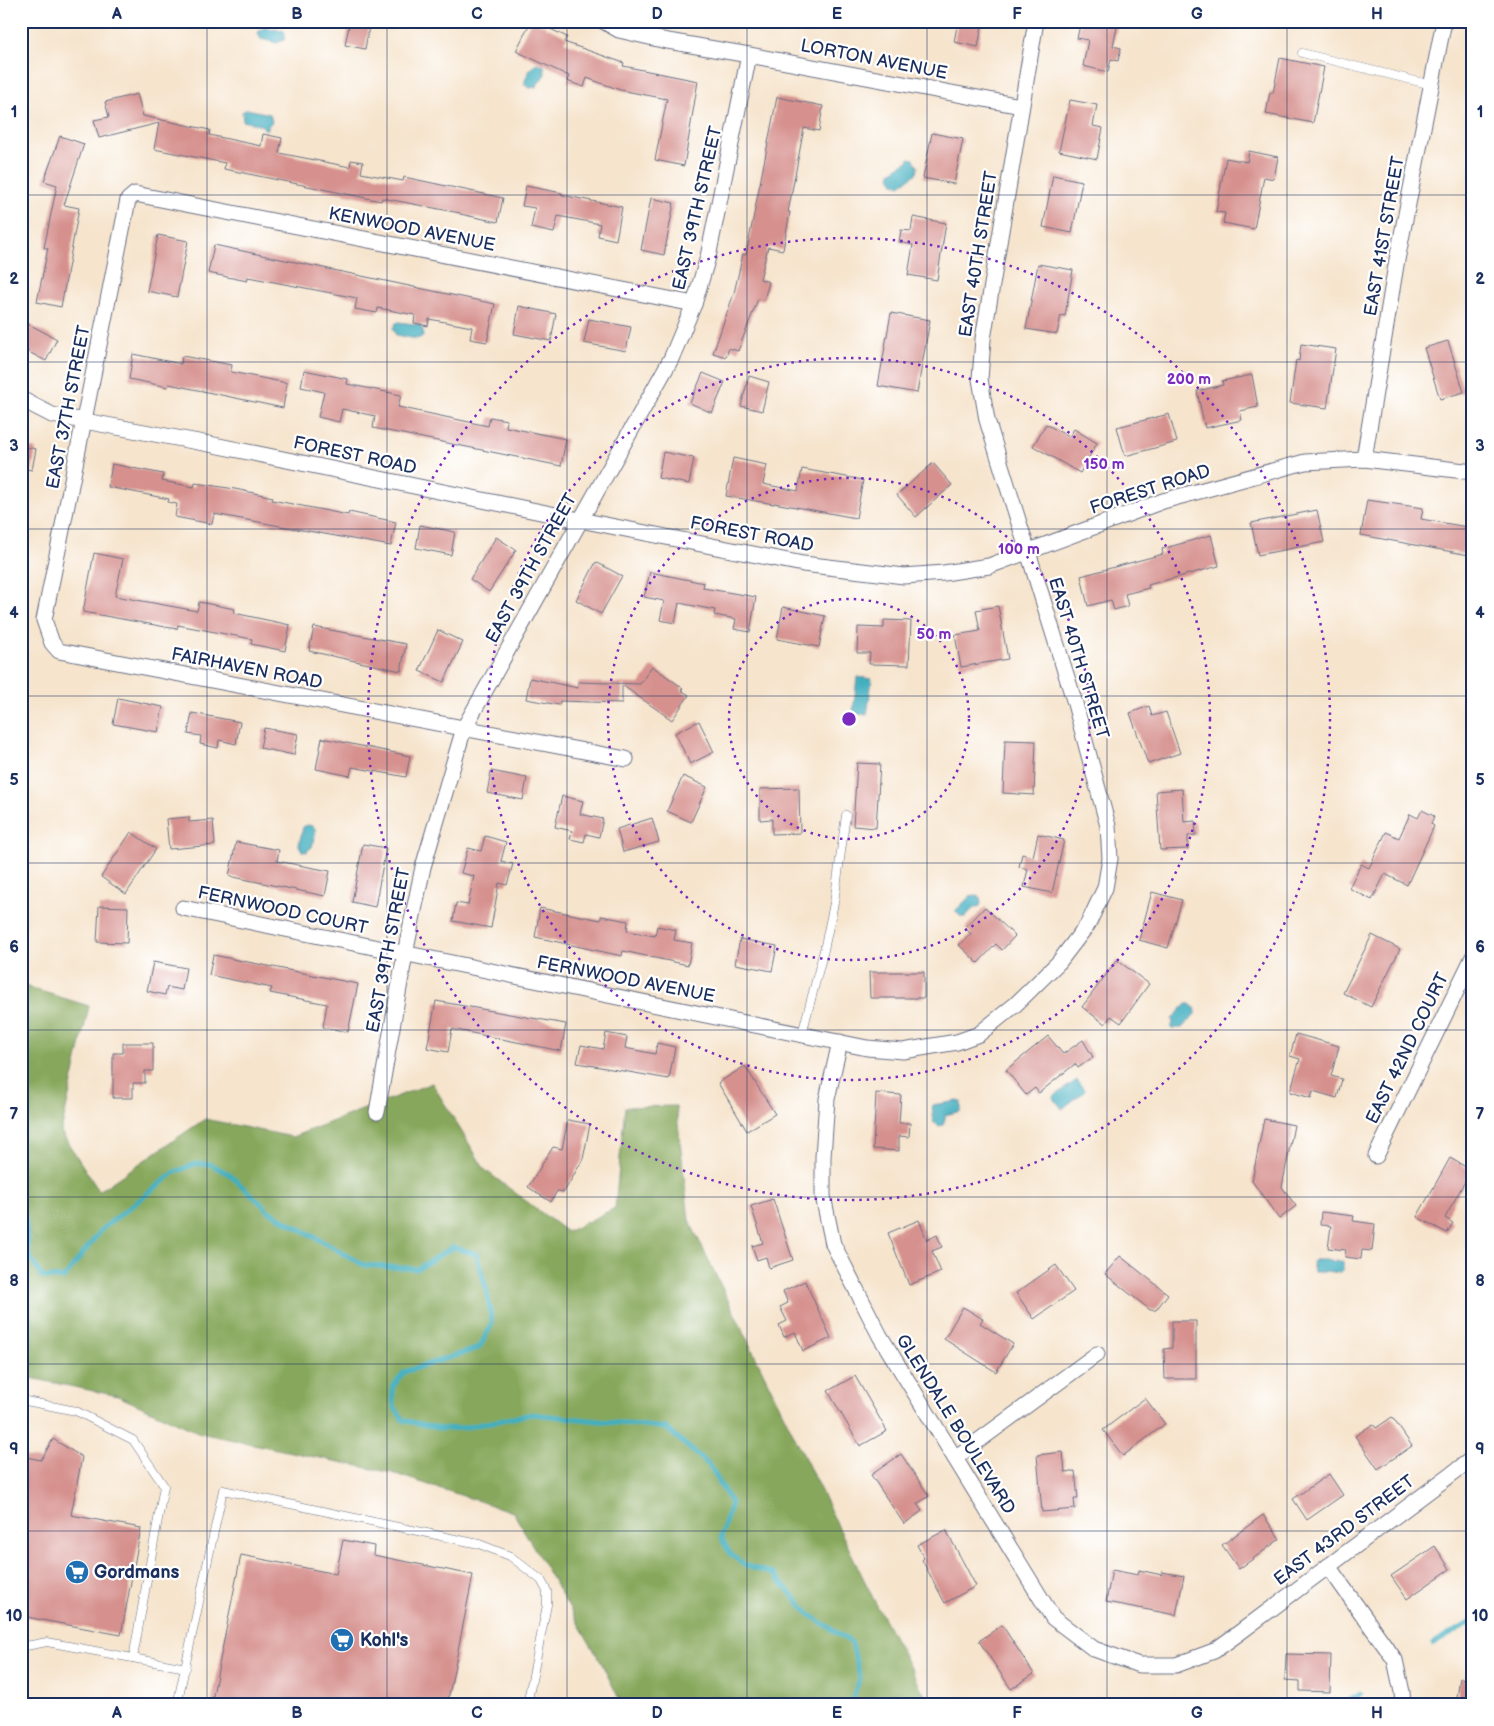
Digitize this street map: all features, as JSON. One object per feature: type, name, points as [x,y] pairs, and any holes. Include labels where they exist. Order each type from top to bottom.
[{"type":"street","name":"LORTON AVENUE","points":[[604,21],[619,30],[662,40],[749,54],[1021,106]]},
{"type":"street","name":"EAST 40TH STREET","points":[[840,1042],[867,1048],[903,1051],[957,1042],[979,1034],[1016,1004],[1059,962],[1088,924],[1104,888],[1110,859],[1108,826],[1074,700],[987,420],[980,380],[983,339],[1036,21]]},
{"type":"street","name":"EAST 41ST STREET","points":[[1364,459],[1396,265],[1444,21]]},
{"type":"street","name":"EAST 39TH STREET","points":[[377,1112],[405,954],[423,867],[464,728],[671,359],[694,304],[708,257],[749,54]]},
{"type":"street","name":"KENWOOD AVENUE","points":[[128,204],[128,200],[134,194],[694,304]]},
{"type":"street","name":"EAST 37TH STREET","points":[[45,618],[128,204]]},
{"type":"street","name":"FOREST ROAD","points":[[21,399],[52,414],[580,520],[803,564],[904,576],[989,566],[1163,501],[1306,462],[1364,459],[1473,472]]},
{"type":"street","name":"FAIRHAVEN ROAD","points":[[45,618],[52,643],[59,651],[464,728]]},
{"type":"street","points":[[464,728],[626,759]]},
{"type":"street","name":"FERNWOOD COURT","points":[[184,908],[405,954]]},
{"type":"street","name":"FERNWOOD AVENUE","points":[[405,954],[840,1042]]},
{"type":"street","name":"EAST 42ND COURT","points":[[1376,1156],[1473,957]]},
{"type":"street","name":"GLENDALE BOULEVARD","points":[[840,1042],[827,1099],[823,1158],[823,1196],[833,1244],[880,1336],[1053,1618],[1094,1649],[1138,1664],[1176,1665],[1214,1650],[1238,1633]]},
{"type":"street","points":[[954,1458],[1097,1354]]},
{"type":"street","name":"EAST 43RD STREET","points":[[1238,1633],[1473,1458]]},
{"type":"street","points":[[1328,1566],[1394,1660],[1402,1692],[1403,1705]]},
{"type":"lane","points":[[1302,53],[1432,85]]},
{"type":"lane","points":[[802,1034],[828,931],[846,815]]},
{"type":"lane","points":[[21,1400],[76,1411],[133,1440],[164,1486],[133,1658]]},
{"type":"lane","points":[[177,1705],[223,1490],[479,1544],[510,1556],[541,1580],[547,1591],[547,1605],[527,1705]]},
{"type":"lane","points":[[21,1645],[26,1646],[47,1642],[186,1668]]},
{"type":"green space","points":[[21,985],[89,1006],[61,1132],[99,1191],[205,1119],[292,1137],[432,1083],[485,1170],[567,1232],[615,1208],[625,1107],[676,1106],[689,1220],[874,1600],[930,1705],[622,1705],[602,1664],[513,1512],[392,1473],[200,1433],[118,1396],[21,1376]]},
{"type":"water","points":[[265,27],[284,31],[284,40],[277,43],[261,39],[258,34],[259,31]]},
{"type":"water","points":[[537,63],[544,66],[545,74],[536,87],[530,88],[525,85],[526,79],[530,70]]},
{"type":"water","points":[[247,109],[270,114],[272,122],[268,129],[243,121],[242,112]]},
{"type":"water","points":[[909,158],[914,159],[918,167],[917,173],[900,185],[894,183],[890,177],[891,172],[909,160]]},
{"type":"water","points":[[399,322],[420,325],[423,330],[423,336],[417,339],[396,335],[393,328]]},
{"type":"water","points":[[857,677],[872,679],[867,715],[853,713]]},
{"type":"water","points":[[307,825],[313,826],[316,830],[312,847],[307,852],[302,851],[299,845],[303,827]]},
{"type":"water","points":[[970,896],[980,897],[980,906],[974,908],[965,917],[961,917],[956,910]]},
{"type":"water","points":[[1186,1004],[1190,1004],[1196,1009],[1195,1014],[1182,1028],[1174,1030],[1171,1027],[1173,1024],[1172,1019]]},
{"type":"water","points":[[1077,1080],[1085,1091],[1062,1109],[1053,1097]]},
{"type":"water","points":[[961,1102],[961,1111],[945,1115],[943,1125],[938,1126],[934,1123],[932,1105]]},
{"type":"water","points":[[1314,1260],[1334,1262],[1336,1260],[1343,1262],[1343,1269],[1339,1273],[1314,1272],[1312,1262]]},
{"type":"building","points":[[350,21],[370,21],[365,49],[345,45]]},
{"type":"building","points":[[531,21],[567,37],[564,42],[624,63],[623,66],[698,81],[684,166],[655,160],[667,99],[620,90],[587,78],[584,87],[567,81],[569,76],[516,51]]},
{"type":"building","points":[[958,21],[983,21],[978,47],[954,42]]},
{"type":"building","points":[[1081,21],[1110,21],[1118,23],[1113,46],[1121,48],[1118,61],[1111,59],[1108,72],[1083,66],[1088,40],[1077,38]]},
{"type":"building","points":[[1280,58],[1324,67],[1313,123],[1266,114],[1270,92],[1273,93]]},
{"type":"building","points":[[137,94],[143,116],[210,130],[209,135],[261,146],[263,134],[282,138],[279,153],[350,167],[351,160],[363,162],[361,173],[403,181],[404,177],[503,198],[498,222],[460,213],[382,198],[381,201],[224,169],[225,163],[154,149],[159,123],[99,138],[94,120],[109,117],[105,102]]},
{"type":"building","points":[[777,97],[823,106],[819,131],[804,128],[788,212],[790,212],[783,250],[768,247],[760,279],[769,282],[764,300],[758,299],[738,351],[729,348],[726,357],[713,353],[734,293],[743,254],[746,255]]},
{"type":"building","points":[[1070,100],[1097,105],[1093,126],[1103,128],[1097,159],[1059,151]]},
{"type":"building","points":[[932,133],[963,139],[954,184],[923,178]]},
{"type":"building","points":[[60,136],[84,144],[64,205],[79,208],[61,307],[37,302],[48,248],[44,248],[57,185],[44,181]]},
{"type":"building","points":[[1249,151],[1278,157],[1274,179],[1264,177],[1254,229],[1223,223],[1225,213],[1216,212],[1226,158],[1247,162]]},
{"type":"building","points":[[1053,175],[1082,181],[1072,233],[1043,227]]},
{"type":"building","points":[[526,186],[622,207],[616,240],[598,236],[600,224],[558,216],[554,233],[531,228],[535,208],[522,206]]},
{"type":"building","points":[[651,198],[674,203],[664,255],[641,250]]},
{"type":"building","points":[[913,217],[946,223],[937,280],[908,275],[913,245],[899,242],[901,230],[911,231]]},
{"type":"building","points":[[158,235],[188,241],[177,297],[147,291]]},
{"type":"building","points":[[214,245],[495,304],[487,342],[470,339],[472,327],[429,319],[428,326],[414,323],[415,315],[378,308],[377,313],[355,309],[357,298],[248,277],[247,281],[208,273]]},
{"type":"building","points":[[1038,264],[1073,270],[1065,316],[1061,315],[1057,334],[1026,329]]},
{"type":"building","points":[[519,306],[556,314],[551,341],[514,334]]},
{"type":"building","points":[[891,313],[930,320],[917,393],[878,386]]},
{"type":"building","points":[[589,319],[631,327],[626,351],[584,343]]},
{"type":"building","points":[[21,320],[57,339],[46,361],[21,348]]},
{"type":"building","points":[[1448,341],[1464,392],[1440,399],[1424,348]]},
{"type":"building","points":[[1301,344],[1336,349],[1327,408],[1290,403],[1296,360],[1299,361]]},
{"type":"building","points":[[133,354],[181,364],[182,356],[232,365],[231,372],[287,383],[283,408],[169,384],[168,387],[129,379]]},
{"type":"building","points":[[304,370],[348,379],[347,384],[401,395],[398,407],[488,426],[490,417],[507,420],[506,427],[566,439],[561,466],[373,428],[375,416],[342,409],[339,422],[318,417],[324,392],[301,387]]},
{"type":"building","points":[[703,373],[725,382],[712,413],[690,403]]},
{"type":"building","points":[[1252,375],[1258,407],[1240,411],[1242,420],[1205,428],[1197,391],[1223,385],[1222,381]]},
{"type":"building","points":[[749,376],[769,382],[762,411],[741,406]]},
{"type":"building","points":[[1169,414],[1177,442],[1125,456],[1117,427]]},
{"type":"building","points":[[1046,424],[1069,437],[1074,429],[1097,443],[1080,473],[1033,446]]},
{"type":"building","points":[[21,446],[36,449],[32,470],[21,468]]},
{"type":"building","points":[[663,452],[694,458],[689,484],[658,478]]},
{"type":"building","points":[[733,458],[767,465],[763,484],[798,491],[802,469],[863,480],[856,518],[726,496]]},
{"type":"building","points":[[933,463],[952,485],[916,517],[897,495]]},
{"type":"building","points":[[112,464],[163,474],[162,481],[194,487],[195,483],[235,489],[273,497],[272,500],[348,515],[349,512],[396,522],[391,546],[214,514],[212,524],[175,517],[177,504],[168,502],[169,499],[108,487]]},
{"type":"building","points":[[1367,500],[1423,508],[1421,519],[1473,528],[1473,548],[1470,548],[1469,555],[1361,535]]},
{"type":"building","points":[[1317,510],[1324,542],[1258,555],[1251,523]]},
{"type":"building","points":[[420,525],[455,532],[451,555],[416,548]]},
{"type":"building","points":[[1211,535],[1219,566],[1148,585],[1149,588],[1125,594],[1128,606],[1114,610],[1111,600],[1088,606],[1081,576],[1163,554],[1162,549]]},
{"type":"building","points":[[496,537],[516,550],[489,592],[470,579]]},
{"type":"building","points":[[94,553],[123,559],[115,596],[197,611],[199,602],[235,609],[234,613],[290,625],[285,651],[251,644],[252,639],[178,625],[177,629],[83,612]]},
{"type":"building","points":[[596,562],[622,576],[601,614],[576,600]]},
{"type":"building","points":[[650,572],[704,583],[703,588],[756,597],[750,632],[734,629],[736,619],[714,615],[715,610],[679,603],[675,623],[660,620],[664,601],[644,597]]},
{"type":"building","points":[[998,606],[1008,659],[961,667],[955,635],[980,631],[976,610]]},
{"type":"building","points":[[783,607],[825,616],[819,647],[777,639]]},
{"type":"building","points":[[884,620],[911,621],[909,665],[869,664],[870,653],[857,653],[858,627],[884,628]]},
{"type":"building","points":[[314,627],[406,644],[401,671],[309,651]]},
{"type":"building","points":[[438,630],[463,642],[444,682],[419,671]]},
{"type":"building","points":[[652,666],[683,688],[681,690],[689,695],[672,720],[622,685],[622,703],[560,701],[559,705],[526,699],[530,678],[578,688],[578,682],[640,684]]},
{"type":"building","points":[[118,698],[163,707],[158,732],[113,724]]},
{"type":"building","points":[[1149,706],[1152,716],[1166,712],[1180,753],[1148,764],[1130,713]]},
{"type":"building","points":[[192,713],[240,722],[236,744],[219,740],[218,748],[200,744],[201,736],[188,734]]},
{"type":"building","points":[[699,721],[714,752],[690,764],[675,733]]},
{"type":"building","points":[[264,728],[298,734],[294,755],[260,748]]},
{"type":"building","points":[[322,738],[410,756],[406,777],[352,767],[350,776],[316,769]]},
{"type":"building","points":[[1005,740],[1036,741],[1034,795],[1003,793]]},
{"type":"building","points":[[857,763],[880,764],[876,828],[853,826]]},
{"type":"building","points":[[491,771],[527,778],[523,800],[487,793]]},
{"type":"building","points":[[683,776],[707,787],[691,822],[667,811]]},
{"type":"building","points":[[799,788],[800,833],[772,834],[772,819],[760,820],[760,789]]},
{"type":"building","points":[[1182,789],[1184,822],[1195,821],[1196,835],[1188,836],[1188,849],[1160,850],[1156,791]]},
{"type":"building","points":[[562,796],[583,801],[580,814],[603,819],[599,837],[586,834],[584,842],[570,839],[572,831],[555,827]]},
{"type":"building","points":[[1422,810],[1434,816],[1431,824],[1434,826],[1407,885],[1385,874],[1372,900],[1349,888],[1361,864],[1369,868],[1386,832],[1399,838],[1410,814],[1418,818]]},
{"type":"building","points":[[189,817],[189,822],[213,820],[215,845],[169,849],[166,819]]},
{"type":"building","points":[[652,818],[659,842],[623,852],[617,829]]},
{"type":"building","points":[[131,832],[156,849],[126,894],[101,877]]},
{"type":"building","points":[[1038,834],[1064,840],[1052,893],[1024,887],[1028,869],[1019,867],[1022,854],[1033,857]]},
{"type":"building","points":[[485,836],[506,842],[501,861],[513,864],[507,885],[499,883],[491,928],[453,921],[456,903],[468,905],[474,876],[461,873],[468,848],[481,851]]},
{"type":"building","points":[[236,842],[279,850],[277,861],[330,871],[325,896],[229,876]]},
{"type":"building","points":[[363,844],[386,848],[375,907],[352,902]]},
{"type":"building","points":[[1152,892],[1182,900],[1168,948],[1139,940]]},
{"type":"building","points":[[99,906],[128,907],[127,943],[97,942]]},
{"type":"building","points":[[985,907],[1015,936],[1002,950],[996,944],[978,963],[959,945],[971,934],[965,928]]},
{"type":"building","points":[[540,908],[601,920],[601,916],[628,921],[627,931],[655,936],[657,926],[676,930],[674,940],[692,943],[688,965],[623,951],[622,956],[535,937]]},
{"type":"building","points":[[1372,935],[1400,949],[1371,1007],[1343,993]]},
{"type":"building","points":[[740,939],[777,946],[772,971],[735,964]]},
{"type":"building","points":[[213,955],[358,984],[348,1032],[323,1027],[327,1004],[270,993],[272,988],[209,975]]},
{"type":"building","points":[[1117,960],[1149,984],[1121,1023],[1111,1016],[1105,1024],[1082,1007]]},
{"type":"building","points":[[153,962],[186,968],[182,990],[167,987],[165,995],[147,991]]},
{"type":"building","points":[[869,972],[924,972],[924,998],[870,998]]},
{"type":"building","points":[[436,1001],[566,1024],[561,1051],[452,1029],[448,1052],[427,1048]]},
{"type":"building","points":[[606,1033],[627,1037],[625,1048],[655,1054],[657,1043],[675,1047],[669,1079],[577,1063],[581,1045],[603,1049]]},
{"type":"building","points":[[1296,1034],[1339,1046],[1331,1076],[1342,1079],[1337,1098],[1313,1091],[1311,1098],[1290,1092],[1300,1059],[1290,1056]]},
{"type":"building","points":[[1048,1036],[1063,1054],[1083,1040],[1093,1057],[1078,1068],[1075,1064],[1039,1093],[1035,1088],[1026,1095],[1006,1070]]},
{"type":"building","points":[[123,1043],[153,1043],[153,1071],[145,1071],[145,1083],[133,1083],[133,1098],[113,1098],[113,1053],[123,1053]]},
{"type":"building","points":[[745,1066],[775,1114],[747,1131],[718,1083]]},
{"type":"building","points":[[876,1093],[901,1095],[899,1123],[910,1123],[909,1137],[899,1136],[899,1151],[873,1149]]},
{"type":"building","points":[[1264,1119],[1294,1125],[1282,1187],[1296,1206],[1279,1219],[1252,1181]]},
{"type":"building","points":[[568,1120],[590,1124],[583,1159],[564,1192],[557,1191],[551,1202],[528,1187],[553,1147],[562,1149]]},
{"type":"building","points":[[1450,1158],[1471,1170],[1445,1218],[1453,1223],[1447,1233],[1417,1217]]},
{"type":"building","points":[[773,1199],[793,1260],[769,1268],[766,1257],[757,1260],[752,1246],[763,1243],[751,1206]]},
{"type":"building","points":[[1321,1212],[1354,1216],[1353,1221],[1375,1224],[1372,1251],[1362,1250],[1361,1259],[1345,1257],[1346,1250],[1328,1248],[1331,1226],[1320,1225]]},
{"type":"building","points":[[919,1220],[927,1240],[937,1235],[942,1247],[932,1251],[941,1272],[909,1285],[888,1233]]},
{"type":"building","points":[[1120,1256],[1168,1294],[1156,1310],[1150,1310],[1105,1274]]},
{"type":"building","points":[[1056,1265],[1074,1291],[1034,1319],[1016,1293]]},
{"type":"building","points":[[805,1281],[831,1338],[803,1351],[795,1332],[784,1337],[779,1325],[787,1321],[780,1307],[788,1303],[783,1291]]},
{"type":"building","points":[[963,1307],[983,1319],[980,1323],[1013,1344],[996,1372],[944,1339]]},
{"type":"building","points":[[1172,1321],[1196,1321],[1196,1379],[1165,1379],[1164,1349],[1172,1348]]},
{"type":"building","points":[[855,1376],[887,1431],[860,1446],[828,1391]]},
{"type":"building","points":[[1145,1398],[1165,1424],[1123,1456],[1103,1430]]},
{"type":"building","points":[[1392,1417],[1412,1446],[1378,1469],[1355,1436],[1373,1424],[1376,1428]]},
{"type":"building","name":"Gordmans","points":[[53,1439],[82,1457],[71,1515],[141,1528],[121,1635],[21,1616],[21,1456],[41,1460]]},
{"type":"building","points":[[1063,1452],[1065,1472],[1075,1471],[1078,1499],[1074,1499],[1075,1509],[1042,1512],[1037,1455]]},
{"type":"building","points":[[901,1454],[929,1496],[917,1504],[922,1511],[904,1524],[871,1475]]},
{"type":"building","points":[[1329,1474],[1343,1495],[1307,1520],[1293,1499]]},
{"type":"building","points":[[1263,1515],[1280,1539],[1239,1569],[1222,1545]]},
{"type":"building","points":[[946,1530],[976,1586],[945,1603],[922,1560],[924,1558],[917,1545]]},
{"type":"building","name":"Kohl's","points":[[343,1540],[374,1546],[373,1555],[473,1575],[447,1705],[211,1705],[241,1555],[336,1574]]},
{"type":"building","points":[[1435,1546],[1450,1569],[1407,1599],[1391,1576]]},
{"type":"building","points":[[1112,1570],[1138,1575],[1139,1570],[1162,1575],[1162,1572],[1184,1576],[1176,1615],[1106,1602]]},
{"type":"building","points":[[1002,1625],[1034,1674],[1011,1689],[979,1641]]},
{"type":"building","points":[[1286,1654],[1331,1655],[1330,1692],[1300,1691],[1300,1681],[1285,1680]]},
{"type":"building","points":[[1460,1678],[1473,1680],[1473,1705],[1456,1705]]},
{"type":"waterway","points":[[21,1215],[25,1217],[29,1255],[42,1277],[64,1278],[102,1229],[175,1172],[195,1164],[210,1164],[229,1174],[270,1212],[364,1265],[417,1269],[453,1247],[476,1254],[487,1291],[492,1324],[479,1348],[404,1372],[392,1388],[394,1406],[403,1420],[442,1429],[462,1428],[532,1414],[666,1428],[710,1466],[731,1503],[721,1537],[730,1554],[746,1566],[774,1574],[809,1614],[852,1643],[860,1678],[850,1705]]},
{"type":"waterway","points":[[1433,1644],[1473,1621]]},
{"type":"waterway","points":[[1340,1705],[1361,1694]]},
{"type":"place","name":"Gordmans","points":[[77,1572]]},
{"type":"place","name":"Kohl's","points":[[342,1640]]}]
